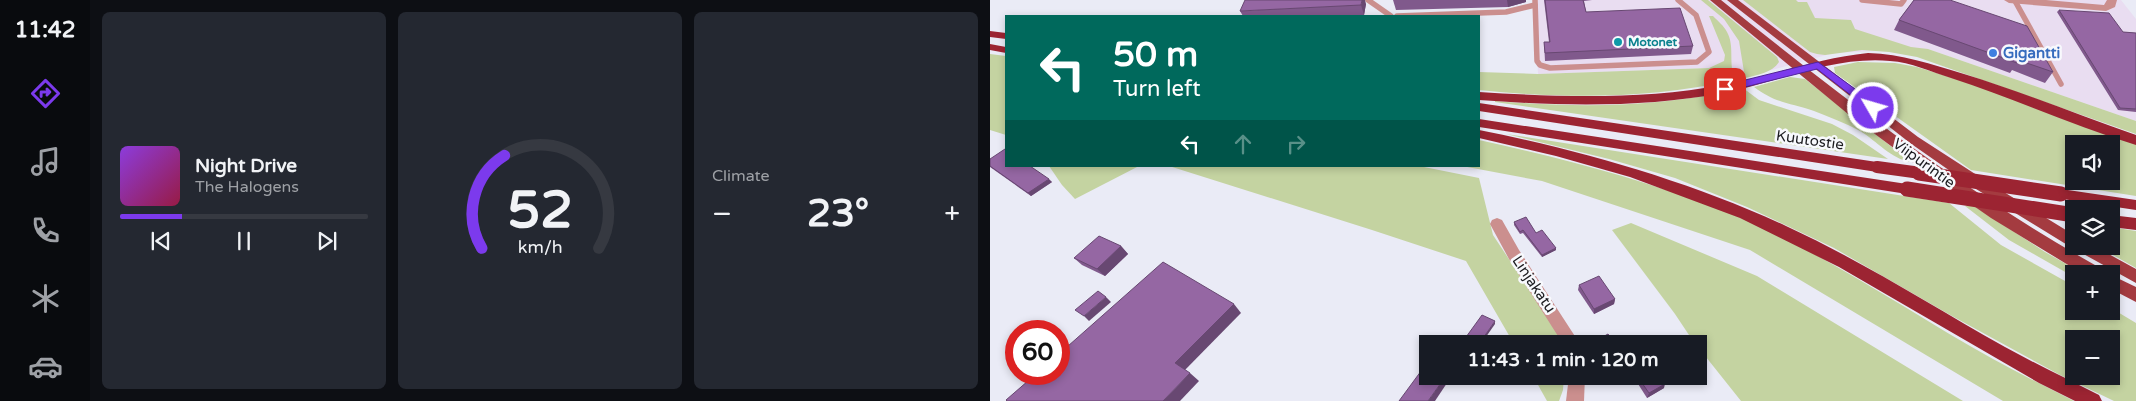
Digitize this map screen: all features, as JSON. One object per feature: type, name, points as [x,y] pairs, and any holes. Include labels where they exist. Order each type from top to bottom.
[{"type":"highway","points":[[990,34],[1005,36]]},
{"type":"highway","points":[[990,47],[1005,50]]},
{"type":"highway","points":[[1480,96],[1544,101],[1608,102],[1652,99],[1725,89],[1843,59],[1890,57],[1913,62],[1991,86],[2136,140]]},
{"type":"highway","name":"Kuutostie","points":[[1480,107],[2136,205]]},
{"type":"highway","points":[[1480,123],[2065,214]]},
{"type":"highway","points":[[1480,134],[1554,151],[1652,178],[1745,214],[1832,256],[2029,370],[2093,401]]},
{"type":"highway","points":[[2120,222],[2136,224]]},
{"type":"main road","name":"Viipurintie","points":[[1715,0],[1932,170],[1999,217],[2082,265]]},
{"type":"main road","name":"Viipurintie","points":[[1732,0],[1914,140],[1981,185],[2065,236]]},
{"type":"main road","points":[[2097,255],[2136,277]]},
{"type":"main road","points":[[2120,286],[2136,294]]},
{"type":"street","points":[[2012,0],[2106,8],[2111,5],[2112,0]]},
{"type":"street","name":"Linjakatu","points":[[1497,224],[1508,246],[1551,308],[1567,335]]},
{"type":"street","points":[[1575,401],[1577,385]]},
{"type":"lane","points":[[1368,0],[1390,15]]},
{"type":"lane","points":[[1424,15],[1506,12],[1535,2],[1537,61],[1540,65],[1550,68],[1697,62],[1709,52],[1696,15],[1678,0]]},
{"type":"lane","points":[[1862,0],[1901,4],[1904,0]]},
{"type":"lane","points":[[2012,0],[2061,84]]},
{"type":"shaded area","points":[[1535,0],[2121,0],[2136,19],[2136,121],[1928,49],[1834,53],[1735,80],[1709,68],[1538,74]]},
{"type":"green space","points":[[1701,0],[1708,0],[1777,57],[1779,62],[1776,66],[1764,73],[1745,78],[1739,41],[1724,19]]},
{"type":"green space","points":[[1743,0],[1796,0],[1798,2],[1807,2],[1815,18],[1851,20],[1855,29],[1911,47],[1928,49],[2136,121],[2136,134],[1917,57],[1862,50],[1825,55],[1810,52]]},
{"type":"green space","points":[[1709,16],[1713,16],[1721,24],[1729,37],[1735,80],[1670,91],[1607,96],[1544,95],[1480,90],[1480,72],[1538,74],[1709,68],[1724,61],[1725,55]]},
{"type":"green space","points":[[990,54],[1005,56],[1005,135],[990,130]]},
{"type":"green space","points":[[1858,62],[1895,63],[1917,67],[1982,87],[2114,135],[2065,135],[2065,185],[1971,170],[1835,73],[1834,67]]},
{"type":"green space","points":[[1790,77],[1805,79],[1911,162],[1897,157],[1849,125],[1814,111],[1776,100],[1754,87]]},
{"type":"green space","points":[[1743,88],[1759,100],[1832,124],[1853,135],[1888,159],[1495,102],[1619,105],[1711,95]]},
{"type":"green space","points":[[1506,134],[1949,203],[2001,245],[2065,281],[2065,320],[2120,320],[2120,313],[2136,323],[2136,401],[2114,401],[2081,385],[2120,385],[2120,330],[2065,330],[2065,377],[1952,316],[1834,248],[1747,207],[1675,178],[1609,159]]},
{"type":"green space","points":[[2120,137],[2136,143],[2136,196],[2098,190],[2120,190]]},
{"type":"green space","points":[[1480,140],[1632,179],[1722,210],[1792,242],[1860,280],[1959,340],[2074,401],[2003,401],[1750,250],[1542,181],[1467,167],[1480,167]]},
{"type":"green space","points":[[1050,167],[1137,167],[1075,199],[1062,185]]},
{"type":"green space","points":[[1172,167],[1424,167],[1479,178],[1493,235],[1559,335],[1509,335],[1466,261]]},
{"type":"green space","points":[[1965,206],[1974,206],[2068,265],[2065,265],[2065,272],[2009,240]]},
{"type":"green space","points":[[1631,223],[1757,276],[1963,401],[1741,401],[1707,358],[1707,335],[1689,335],[1612,230]]},
{"type":"green space","points":[[2120,228],[2136,231],[2136,268],[2113,255],[2120,255]]},
{"type":"green space","points":[[1538,385],[1563,385],[1559,401],[1547,401]]},
{"type":"building","points":[[1245,0],[1362,0],[1361,5],[1240,11]]},
{"type":"building","name":"Motonet","points":[[1545,0],[1583,0],[1586,12],[1680,8],[1693,46],[1545,53],[1544,42],[1550,42]]},
{"type":"building","name":"Gigantti","points":[[1914,0],[1950,0],[2027,26],[2053,72],[2018,60],[2017,63],[1899,20]]},
{"type":"building","points":[[2059,10],[2109,13],[2123,32],[2136,33],[2136,109],[2120,108]]},
{"type":"building","points":[[1005,149],[1005,167],[1031,167],[1049,179],[1028,193],[990,166],[990,159]]},
{"type":"building","points":[[1526,217],[1536,233],[1542,230],[1556,248],[1542,255],[1523,230],[1520,232],[1514,222]]},
{"type":"building","points":[[1099,236],[1121,246],[1097,269],[1074,258]]},
{"type":"building","points":[[1163,262],[1234,304],[1175,363],[1190,373],[1163,401],[1006,400],[1023,385],[1070,385],[1070,344]]},
{"type":"building","points":[[1599,276],[1615,299],[1594,309],[1579,285]]},
{"type":"building","points":[[1098,291],[1106,297],[1084,316],[1075,310]]},
{"type":"building","points":[[1482,315],[1495,321],[1485,335],[1468,335]]},
{"type":"building","points":[[1419,374],[1419,385],[1440,385],[1428,401],[1399,401]]},
{"type":"building","points":[[1643,385],[1663,385],[1649,393]]},
{"type":"place","name":"Motonet","points":[[1618,42]]},
{"type":"place","name":"Gigantti","points":[[1993,53]]},
{"type":"route","points":[[1725,89],[1818,65],[1873,108]]}]
